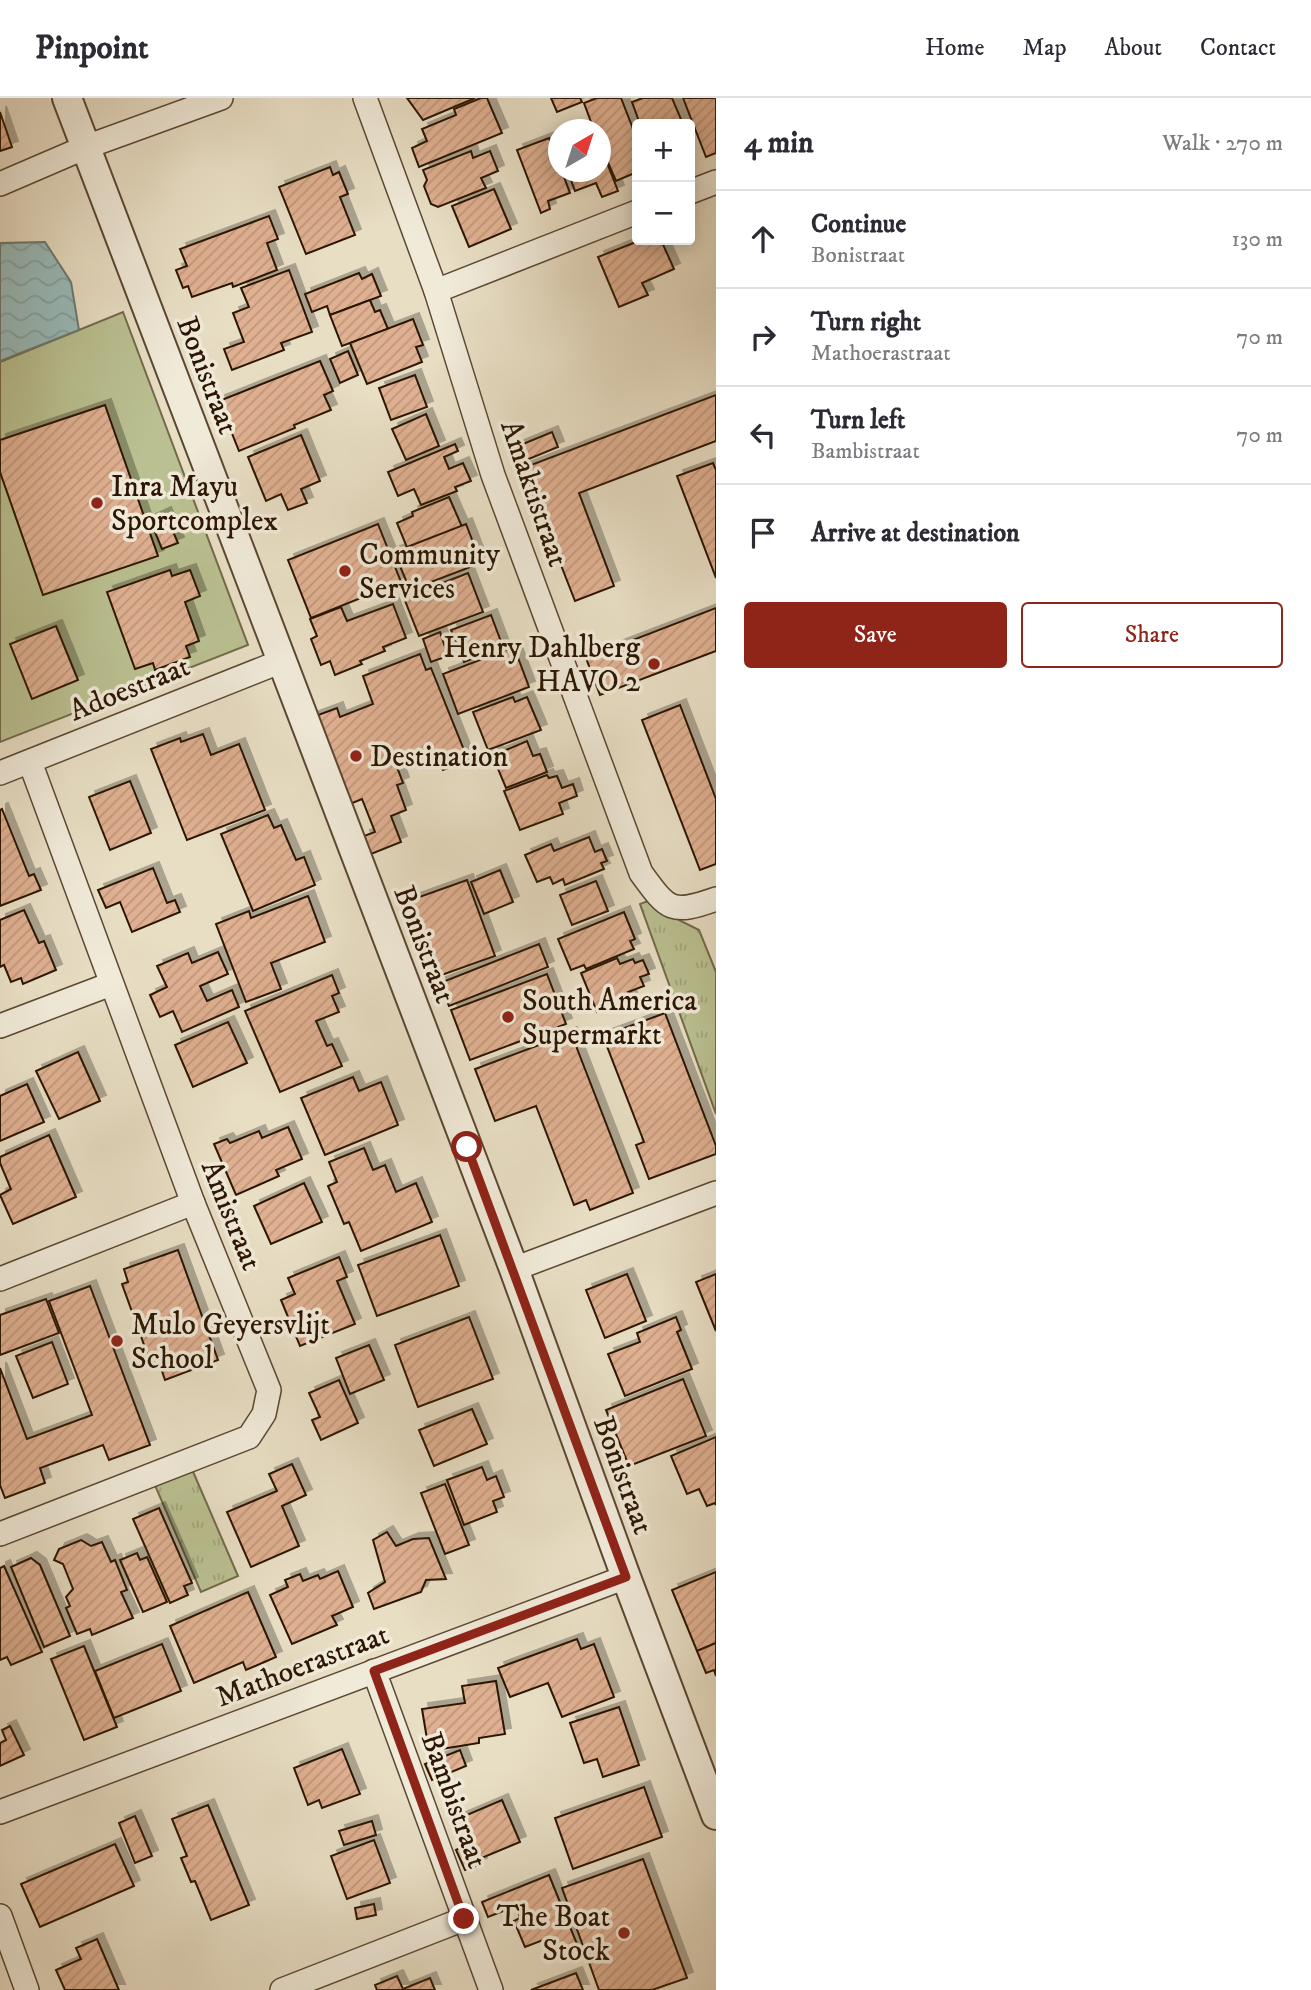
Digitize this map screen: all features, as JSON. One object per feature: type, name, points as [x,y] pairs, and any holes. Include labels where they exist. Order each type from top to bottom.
[{"type":"street","name":"Bonistraat","points":[[67,98],[514,1269],[716,1815]]},
{"type":"street","points":[[0,184],[86,148],[221,98]]},
{"type":"street","name":"Amaktistraat","points":[[365,98],[436,291],[493,475],[641,873],[662,901],[685,910],[716,900]]},
{"type":"street","points":[[695,190],[716,182]]},
{"type":"street","points":[[436,291],[632,214]]},
{"type":"street","name":"Adoestraat","points":[[0,773],[282,661]]},
{"type":"street","name":"Amistraat","points":[[0,1534],[249,1437],[264,1414],[269,1390],[193,1203],[30,762]]},
{"type":"street","points":[[0,1027],[111,984]]},
{"type":"street","points":[[514,1269],[716,1194]]},
{"type":"street","points":[[0,1279],[193,1203]]},
{"type":"street","name":"Mathoerastraat","points":[[0,1812],[626,1577]]},
{"type":"street","name":"Bambistraat","points":[[374,1671],[491,1990]]},
{"type":"street","points":[[0,1916],[27,1990]]},
{"type":"street","points":[[282,1990],[464,1919]]},
{"type":"green space","name":"Inra Mayu Sportcomplex","points":[[123,312],[248,645],[0,742],[0,362]]},
{"type":"green space","points":[[656,898],[667,914],[699,930],[716,972],[716,1114],[640,904]]},
{"type":"green space","points":[[191,1467],[238,1576],[201,1592],[154,1483]]},
{"type":"water","points":[[45,242],[71,282],[79,330],[0,361],[0,243]]},
{"type":"building","points":[[407,98],[475,98],[423,120]]},
{"type":"building","points":[[487,98],[502,133],[419,167],[412,148],[427,141],[422,129],[456,115],[454,109]]},
{"type":"building","points":[[551,98],[580,98],[582,102],[557,112]]},
{"type":"building","points":[[597,98],[621,98],[632,126],[632,174],[616,181],[611,169],[611,119],[590,119],[584,103]]},
{"type":"building","points":[[643,98],[672,98],[681,119],[638,119],[632,102]]},
{"type":"building","points":[[683,98],[716,98],[716,153],[706,157],[695,129],[695,119],[691,119]]},
{"type":"building","points":[[0,112],[12,147],[0,151]]},
{"type":"building","points":[[548,138],[548,182],[566,182],[570,193],[548,201],[550,209],[541,213],[517,150]]},
{"type":"building","points":[[471,151],[473,158],[490,151],[498,171],[481,178],[486,188],[438,207],[431,204],[424,186],[427,180],[423,170]]},
{"type":"building","points":[[330,167],[333,175],[339,172],[348,194],[340,197],[355,235],[306,254],[279,187]]},
{"type":"building","points":[[611,173],[618,191],[602,197],[596,183],[575,191],[572,182],[611,182]]},
{"type":"building","points":[[494,189],[511,229],[469,247],[452,206]]},
{"type":"building","points":[[269,216],[278,239],[267,243],[277,270],[233,287],[232,283],[192,297],[188,286],[183,288],[176,270],[187,266],[180,249]]},
{"type":"building","points":[[632,244],[663,245],[674,269],[642,283],[648,295],[619,307],[598,257]]},
{"type":"building","points":[[289,270],[312,332],[281,343],[284,350],[232,370],[224,349],[244,342],[233,313],[249,307],[241,288]]},
{"type":"building","points":[[359,273],[362,279],[372,274],[381,296],[330,315],[327,306],[312,312],[305,294]]},
{"type":"building","points":[[370,300],[375,312],[380,310],[388,329],[342,346],[330,315]]},
{"type":"building","points":[[413,319],[423,345],[416,347],[422,362],[367,384],[350,343]]},
{"type":"building","points":[[348,351],[358,375],[340,383],[330,359]]},
{"type":"building","points":[[320,361],[333,391],[324,395],[331,410],[239,451],[219,401]]},
{"type":"building","points":[[415,375],[427,407],[391,420],[379,388]]},
{"type":"building","points":[[716,395],[716,441],[579,493],[614,586],[575,601],[523,468]]},
{"type":"building","points":[[105,405],[158,556],[43,595],[0,472],[0,440]]},
{"type":"building","points":[[426,414],[439,446],[406,460],[392,429]]},
{"type":"building","points":[[552,432],[558,447],[524,461],[518,446]]},
{"type":"building","points":[[301,435],[320,481],[301,489],[307,503],[288,510],[281,494],[266,501],[248,457]]},
{"type":"building","points":[[455,444],[458,451],[444,457],[449,469],[463,463],[471,481],[455,487],[457,491],[421,505],[414,489],[398,496],[388,472]]},
{"type":"building","points":[[713,463],[716,470],[716,578],[677,476]]},
{"type":"building","points":[[449,497],[463,529],[408,550],[397,523],[413,516],[412,512]]},
{"type":"building","points":[[165,513],[178,543],[162,549],[150,520]]},
{"type":"building","name":"Community Services","points":[[378,524],[401,582],[311,618],[288,560]]},
{"type":"building","points":[[466,524],[481,563],[410,590],[394,552]]},
{"type":"building","points":[[170,570],[172,576],[190,570],[200,596],[185,602],[199,641],[186,646],[190,657],[155,670],[153,663],[135,669],[107,592]]},
{"type":"building","points":[[468,573],[483,612],[419,636],[404,598]]},
{"type":"building","points":[[393,604],[406,638],[383,647],[385,651],[360,661],[362,664],[335,675],[330,661],[321,665],[311,639],[317,636],[310,619],[341,607],[347,621]]},
{"type":"building","points":[[716,608],[716,651],[600,695],[586,658]]},
{"type":"building","points":[[491,615],[503,647],[464,662],[451,630]]},
{"type":"building","points":[[56,626],[78,680],[32,699],[10,644]]},
{"type":"building","points":[[440,632],[448,656],[431,662],[423,639]]},
{"type":"building","points":[[514,647],[529,687],[458,714],[443,674]]},
{"type":"building","points":[[420,654],[426,670],[431,668],[468,760],[443,770],[435,752],[397,767],[403,783],[397,785],[406,810],[391,816],[401,842],[371,854],[364,836],[375,832],[362,799],[345,806],[310,718],[337,708],[340,717],[373,704],[363,676]]},
{"type":"building","points":[[513,697],[515,702],[527,697],[541,730],[488,750],[473,712]]},
{"type":"building","points":[[680,705],[716,799],[716,864],[700,870],[642,720]]},
{"type":"building","points":[[203,734],[211,755],[239,744],[265,810],[187,840],[151,749],[180,738],[181,742]]},
{"type":"building","points":[[527,741],[533,756],[540,754],[547,772],[506,788],[491,752],[496,750],[497,754]]},
{"type":"building","points":[[547,775],[549,778],[557,776],[562,788],[573,784],[577,796],[559,803],[563,814],[520,830],[504,791]]},
{"type":"building","points":[[130,781],[151,833],[110,850],[89,797]]},
{"type":"building","points":[[2,809],[29,876],[34,874],[41,890],[0,906],[0,810]]},
{"type":"building","points":[[268,815],[274,828],[281,825],[296,860],[304,857],[315,885],[253,911],[221,834]]},
{"type":"building","points":[[589,837],[595,852],[602,849],[607,861],[601,863],[604,869],[565,885],[563,879],[553,884],[550,877],[537,882],[525,855],[551,844],[554,851]]},
{"type":"building","points":[[153,868],[167,903],[175,900],[180,912],[132,932],[120,902],[106,908],[98,890]]},
{"type":"building","points":[[500,870],[513,902],[484,914],[471,882]]},
{"type":"building","points":[[467,880],[495,956],[436,977],[408,901]]},
{"type":"building","points":[[596,881],[608,911],[572,925],[560,895]]},
{"type":"building","points":[[308,896],[325,942],[271,963],[281,989],[246,1002],[216,924],[249,911],[251,918]]},
{"type":"building","points":[[24,910],[39,943],[44,941],[56,970],[23,984],[21,978],[11,982],[4,965],[0,967],[0,920]]},
{"type":"building","points":[[624,912],[635,939],[630,941],[634,949],[586,969],[584,965],[571,970],[558,939]]},
{"type":"building","points":[[539,944],[548,967],[449,1006],[440,983]]},
{"type":"building","points":[[218,952],[228,974],[200,986],[207,1001],[232,990],[239,1007],[182,1032],[173,1011],[160,1017],[150,995],[167,987],[157,966],[188,953],[192,963]]},
{"type":"building","points":[[617,958],[620,964],[633,959],[635,963],[643,960],[649,974],[640,977],[644,986],[628,992],[631,998],[597,1012],[581,973]]},
{"type":"building","name":"South America Supermarkt","points":[[547,974],[566,1024],[470,1060],[451,1010]]},
{"type":"building","points":[[332,975],[339,993],[332,996],[339,1012],[316,1021],[327,1046],[332,1044],[342,1066],[280,1092],[245,1011]]},
{"type":"building","points":[[665,1013],[716,1146],[716,1154],[649,1179],[636,1145],[644,1142],[603,1036]]},
{"type":"building","points":[[228,1022],[247,1063],[193,1087],[175,1045]]},
{"type":"building","points":[[571,1033],[633,1193],[590,1210],[586,1200],[574,1205],[536,1106],[495,1121],[475,1069]]},
{"type":"building","points":[[78,1052],[100,1101],[59,1119],[36,1071]]},
{"type":"building","points":[[353,1077],[359,1091],[381,1082],[398,1125],[325,1155],[301,1098]]},
{"type":"building","points":[[27,1084],[44,1122],[0,1141],[0,1096]]},
{"type":"building","points":[[288,1127],[302,1159],[276,1170],[279,1176],[236,1195],[214,1144],[227,1139],[230,1143],[259,1131],[262,1138]]},
{"type":"building","points":[[49,1135],[76,1197],[13,1224],[0,1195],[11,1189],[0,1157]]},
{"type":"building","points":[[364,1148],[373,1170],[385,1165],[396,1192],[416,1183],[432,1222],[361,1251],[349,1222],[344,1224],[328,1186],[337,1182],[329,1162]]},
{"type":"building","points":[[304,1183],[322,1222],[271,1244],[254,1206]]},
{"type":"building","points":[[440,1235],[459,1286],[377,1316],[358,1265]]},
{"type":"building","points":[[178,1250],[218,1360],[165,1380],[159,1362],[151,1364],[122,1284],[128,1282],[124,1269]]},
{"type":"building","points":[[339,1257],[347,1277],[337,1281],[355,1324],[300,1346],[281,1300],[295,1294],[288,1278]]},
{"type":"building","points":[[627,1274],[646,1321],[605,1338],[586,1290]]},
{"type":"building","points":[[716,1274],[716,1331],[696,1282]]},
{"type":"building","points":[[90,1286],[150,1445],[109,1460],[103,1445],[40,1468],[45,1483],[5,1498],[0,1485],[0,1368],[27,1439],[92,1415],[49,1301]]},
{"type":"building","points":[[46,1299],[59,1333],[0,1355],[0,1315]]},
{"type":"building","points":[[469,1317],[493,1379],[418,1407],[395,1345]]},
{"type":"building","points":[[676,1317],[681,1330],[677,1332],[692,1369],[625,1396],[608,1354],[640,1342],[637,1333]]},
{"type":"building","points":[[52,1342],[68,1384],[33,1398],[16,1356]]},
{"type":"building","points":[[369,1345],[384,1380],[350,1394],[336,1358]]},
{"type":"building","points":[[683,1379],[706,1436],[629,1466],[606,1410]]},
{"type":"building","points":[[339,1380],[358,1423],[321,1440],[312,1420],[320,1417],[309,1393]]},
{"type":"building","points":[[472,1409],[487,1444],[434,1466],[419,1430]]},
{"type":"building","points":[[716,1437],[716,1505],[707,1506],[699,1489],[687,1494],[671,1456]]},
{"type":"building","points":[[292,1464],[306,1495],[282,1506],[299,1546],[251,1567],[227,1512],[277,1491],[269,1474]]},
{"type":"building","points":[[482,1467],[487,1480],[496,1476],[504,1497],[493,1501],[497,1512],[464,1525],[447,1480]]},
{"type":"building","points":[[445,1484],[469,1545],[445,1554],[421,1493]]},
{"type":"building","points":[[159,1508],[192,1583],[184,1586],[188,1595],[170,1603],[133,1519]]},
{"type":"building","points":[[387,1532],[396,1546],[413,1539],[429,1538],[446,1579],[426,1580],[421,1592],[374,1609],[368,1593],[385,1582],[373,1540]]},
{"type":"building","points":[[81,1540],[91,1546],[102,1542],[111,1562],[115,1560],[127,1590],[121,1592],[133,1618],[92,1635],[90,1629],[77,1634],[66,1608],[70,1606],[66,1597],[73,1589],[63,1564],[54,1560],[59,1549]]},
{"type":"building","points":[[137,1553],[140,1560],[147,1557],[167,1602],[143,1612],[120,1560]]},
{"type":"building","points":[[31,1558],[40,1565],[70,1636],[44,1647],[11,1567]]},
{"type":"building","points":[[4,1566],[42,1652],[11,1665],[7,1657],[0,1660],[0,1568]]},
{"type":"building","points":[[338,1571],[353,1607],[332,1616],[337,1625],[292,1644],[270,1595],[288,1587],[285,1580],[300,1574],[303,1581],[318,1575],[320,1579]]},
{"type":"building","points":[[716,1572],[716,1643],[697,1651],[672,1590]]},
{"type":"building","points":[[248,1592],[276,1657],[246,1670],[243,1662],[194,1683],[170,1626]]},
{"type":"building","points":[[577,1639],[581,1649],[594,1644],[614,1697],[562,1717],[548,1683],[510,1697],[498,1668]]},
{"type":"building","points":[[716,1643],[716,1676],[714,1670],[706,1673],[697,1651]]},
{"type":"building","points":[[162,1644],[181,1691],[114,1718],[95,1671]]},
{"type":"building","points":[[84,1646],[117,1727],[84,1740],[51,1659]]},
{"type":"building","points":[[496,1681],[505,1734],[479,1738],[479,1743],[429,1751],[422,1709],[465,1703],[462,1686]]},
{"type":"building","points":[[619,1707],[639,1765],[603,1777],[597,1759],[584,1763],[570,1723]]},
{"type":"building","points":[[10,1726],[24,1755],[0,1766],[0,1743],[6,1740],[2,1730]]},
{"type":"building","points":[[342,1749],[360,1794],[322,1808],[319,1800],[308,1805],[294,1768]]},
{"type":"building","points":[[460,1750],[466,1766],[432,1780],[425,1764]]},
{"type":"building","points":[[644,1787],[662,1837],[573,1869],[555,1818]]},
{"type":"building","points":[[502,1800],[520,1842],[479,1859],[481,1864],[465,1870],[456,1850],[465,1845],[455,1820]]},
{"type":"building","points":[[208,1805],[249,1905],[211,1920],[195,1881],[191,1882],[181,1858],[187,1856],[172,1819]]},
{"type":"building","points":[[135,1816],[152,1856],[135,1863],[119,1823]]},
{"type":"building","points":[[372,1821],[376,1835],[344,1845],[339,1831]]},
{"type":"building","points":[[374,1840],[390,1883],[347,1899],[331,1856]]},
{"type":"building","points":[[115,1844],[134,1886],[40,1927],[21,1884]]},
{"type":"building","name":"The Boat Stock","points":[[643,1859],[687,1978],[652,1990],[599,1990],[562,1888]]},
{"type":"building","points":[[549,1875],[579,1949],[551,1960],[543,1940],[525,1947],[514,1921],[520,1918],[516,1906],[488,1917],[482,1902]]},
{"type":"building","points":[[374,1904],[376,1915],[357,1919],[355,1908]]},
{"type":"building","points":[[97,1939],[119,1990],[65,1990],[56,1970],[81,1959],[76,1948]]},
{"type":"building","points":[[576,1973],[583,1990],[531,1990]]},
{"type":"building","points":[[397,1976],[403,1989],[430,1978],[435,1990],[377,1990],[375,1985]]},
{"type":"place","name":"Inra Mayu Sportcomplex","points":[[97,503]]},
{"type":"place","name":"Community Services","points":[[345,571]]},
{"type":"place","name":"Henry Dahlberg HAVO 2","points":[[654,664]]},
{"type":"place","name":"Destination","points":[[356,756]]},
{"type":"place","name":"South America Supermarkt","points":[[508,1017]]},
{"type":"place","name":"Mulo Geyersvlijt School","points":[[117,1341]]},
{"type":"place","name":"The Boat Stock","points":[[624,1933]]},
{"type":"route","points":[[464,1919],[374,1671],[626,1577],[467,1147]]}]
